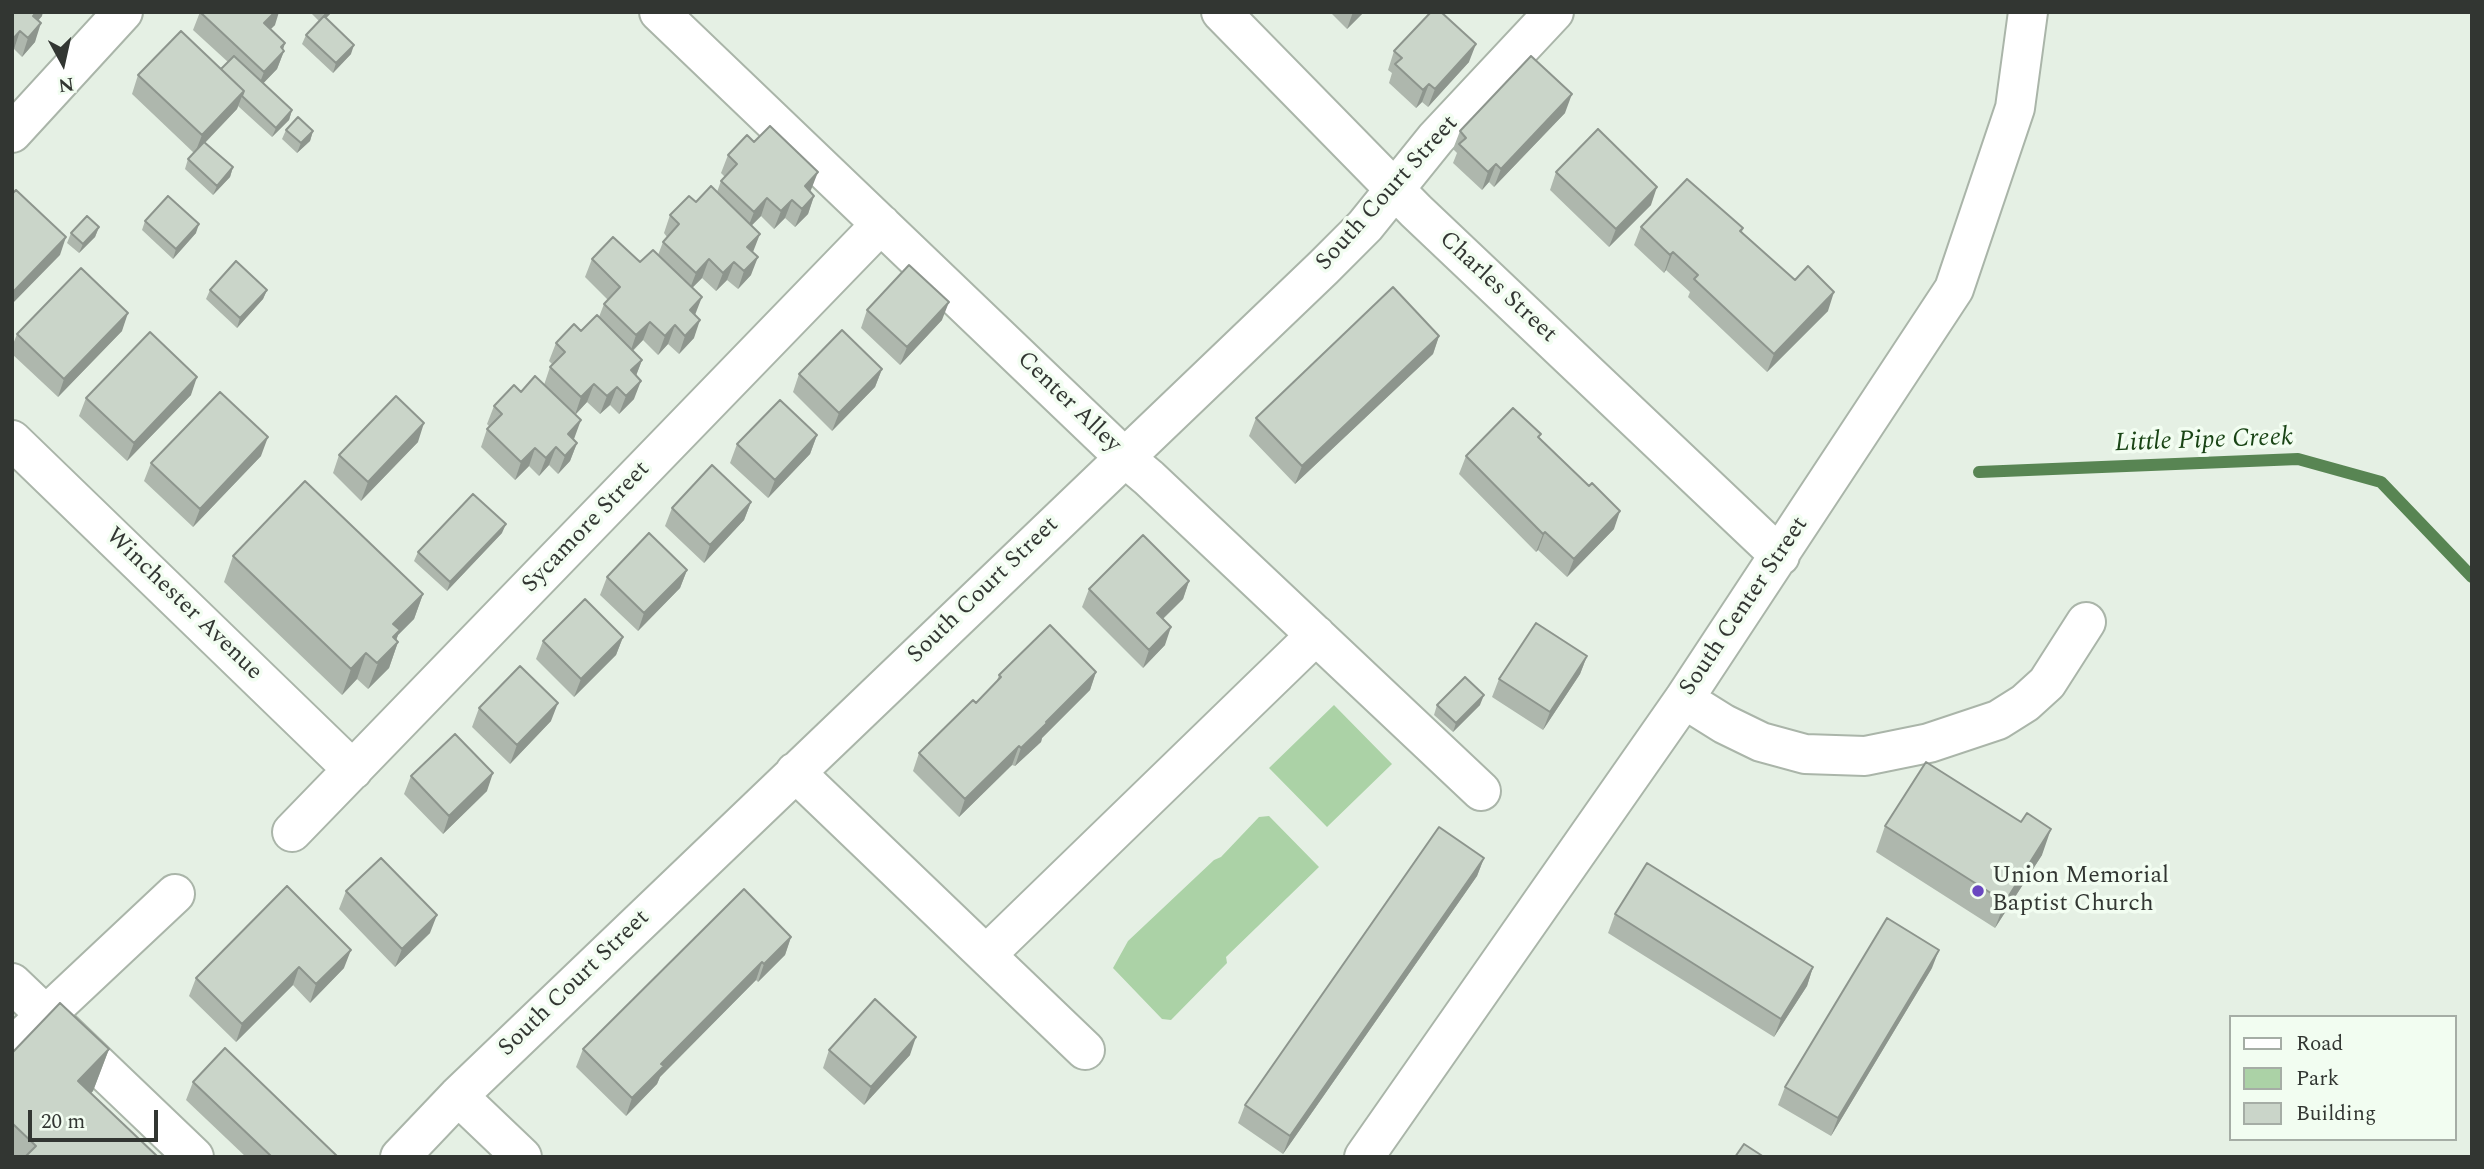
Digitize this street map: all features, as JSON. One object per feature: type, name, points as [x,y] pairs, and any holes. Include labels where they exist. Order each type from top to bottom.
[{"type":"street","points":[[12,133],[123,12]]},
{"type":"street","name":"Center Alley","points":[[659,12],[1124,457],[1481,791]]},
{"type":"street","name":"Charles Street","points":[[1221,12],[1395,190],[1780,556]]},
{"type":"street","name":"South Court Street","points":[[400,1157],[458,1096],[1323,268],[1365,226],[1436,138],[1555,12]]},
{"type":"street","name":"South Center Street","points":[[1364,1157],[1684,699],[1954,289],[2014,108],[2028,12]]},
{"type":"street","name":"Sycamore Street","points":[[292,832],[881,224]]},
{"type":"street","name":"Winchester Avenue","points":[[12,440],[353,770]]},
{"type":"street","points":[[1684,699],[1724,724],[1761,742],[1805,754],[1865,756],[1929,743],[2007,715],[2047,683],[2086,622]]},
{"type":"street","points":[[987,954],[1316,635]]},
{"type":"street","points":[[795,772],[1085,1050]]},
{"type":"street","points":[[12,1047],[175,894]]},
{"type":"street","points":[[12,983],[194,1157]]},
{"type":"street","points":[[458,1096],[522,1157]]},
{"type":"green space","points":[[1334,705],[1392,764],[1327,827],[1269,768]]},
{"type":"green space","points":[[1269,816],[1319,867],[1226,957],[1227,963],[1171,1020],[1162,1019],[1113,968],[1128,941],[1214,860],[1221,857],[1259,817]]},
{"type":"building","points":[[12,12],[36,12],[33,16],[41,23],[28,38],[20,31],[12,40]]},
{"type":"building","points":[[200,12],[275,12],[264,23],[285,43],[281,47],[284,51],[264,72]]},
{"type":"building","points":[[1431,12],[1441,12],[1476,44],[1435,89],[1429,84],[1423,90],[1395,64],[1402,58],[1394,51]]},
{"type":"building","points":[[324,16],[354,45],[336,63],[306,35]]},
{"type":"building","points":[[181,31],[244,91],[202,135],[138,75]]},
{"type":"building","points":[[234,56],[292,110],[276,128],[242,96],[244,91],[221,69]]},
{"type":"building","points":[[1531,56],[1572,94],[1501,169],[1496,164],[1488,172],[1459,144],[1466,138],[1460,131]]},
{"type":"building","points":[[298,117],[313,131],[301,143],[286,130]]},
{"type":"building","points":[[770,126],[818,172],[805,186],[814,196],[802,209],[792,200],[781,211],[767,198],[754,212],[721,181],[737,164],[728,155],[747,135],[754,142]]},
{"type":"building","points":[[1598,129],[1657,187],[1616,229],[1556,172]]},
{"type":"building","points":[[204,142],[233,167],[217,186],[188,159]]},
{"type":"building","points":[[1687,179],[1743,228],[1740,231],[1795,280],[1808,266],[1834,292],[1774,354],[1694,279],[1698,275],[1673,252],[1670,255],[1641,227]]},
{"type":"building","points":[[711,186],[760,234],[747,247],[758,257],[744,271],[734,262],[723,273],[709,259],[696,273],[663,242],[679,224],[670,215],[689,196],[696,202]]},
{"type":"building","points":[[16,190],[66,237],[12,293],[12,194]]},
{"type":"building","points":[[168,196],[199,224],[176,249],[145,221]]},
{"type":"building","points":[[87,216],[99,227],[83,244],[71,233]]},
{"type":"building","points":[[613,237],[640,262],[653,250],[702,297],[690,310],[700,320],[685,336],[675,325],[665,336],[650,322],[636,335],[604,304],[620,287],[592,259]]},
{"type":"building","points":[[236,261],[267,290],[240,318],[210,290]]},
{"type":"building","points":[[909,265],[949,302],[907,347],[867,310]]},
{"type":"building","points":[[81,268],[128,313],[64,379],[17,334]]},
{"type":"building","points":[[1393,287],[1439,336],[1302,466],[1256,418]]},
{"type":"building","points":[[597,315],[642,360],[631,370],[641,381],[626,396],[617,387],[607,396],[594,384],[581,397],[550,367],[565,352],[556,343],[574,324],[581,331]]},
{"type":"building","points":[[842,330],[882,369],[839,413],[799,374]]},
{"type":"building","points":[[150,332],[197,377],[134,443],[86,398]]},
{"type":"building","points":[[535,376],[581,420],[568,434],[577,443],[565,456],[556,447],[546,458],[535,448],[521,462],[487,429],[502,414],[494,406],[514,385],[521,392]]},
{"type":"building","points":[[220,392],[268,437],[200,509],[151,463]]},
{"type":"building","points":[[396,396],[424,423],[368,482],[339,455]]},
{"type":"building","points":[[780,400],[817,435],[775,480],[737,444]]},
{"type":"building","points":[[1513,408],[1541,434],[1538,437],[1589,486],[1592,483],[1620,511],[1574,559],[1545,532],[1543,534],[1466,456]]},
{"type":"building","points":[[712,465],[751,502],[710,545],[672,508]]},
{"type":"building","points":[[305,481],[423,594],[393,624],[400,630],[393,637],[398,642],[377,663],[366,653],[351,669],[233,556]]},
{"type":"building","points":[[473,494],[506,524],[450,582],[418,552]]},
{"type":"building","points":[[649,533],[687,570],[644,613],[607,577]]},
{"type":"building","points":[[1143,535],[1189,581],[1157,613],[1171,627],[1149,650],[1089,589]]},
{"type":"building","points":[[585,599],[623,637],[581,679],[543,641]]},
{"type":"building","points":[[1536,623],[1587,656],[1550,712],[1499,679]]},
{"type":"building","points":[[1050,625],[1096,672],[1047,723],[1021,748],[1019,746],[965,799],[919,753],[973,700],[976,703],[1001,677],[999,675]]},
{"type":"building","points":[[520,666],[558,703],[517,745],[479,708]]},
{"type":"building","points":[[1465,677],[1484,695],[1456,723],[1437,705]]},
{"type":"building","points":[[455,734],[493,773],[449,816],[411,776]]},
{"type":"building","name":"Union Memorial Baptist Church","points":[[1926,762],[2021,822],[2027,813],[2051,829],[2005,902],[1885,826]]},
{"type":"building","points":[[1439,827],[1484,858],[1290,1136],[1245,1105]]},
{"type":"building","points":[[381,858],[437,915],[402,949],[346,891]]},
{"type":"building","points":[[1647,863],[1813,967],[1781,1019],[1615,914]]},
{"type":"building","points":[[287,886],[351,950],[316,984],[299,967],[242,1024],[196,978]]},
{"type":"building","points":[[744,889],[791,937],[764,964],[762,962],[661,1064],[664,1066],[632,1098],[583,1049]]},
{"type":"building","points":[[1887,918],[1939,950],[1838,1118],[1785,1087]]},
{"type":"building","points":[[875,999],[916,1037],[871,1087],[829,1050]]},
{"type":"building","points":[[60,1003],[109,1049],[78,1081],[158,1157],[25,1157],[36,1146],[12,1125],[12,1053]]},
{"type":"building","points":[[225,1048],[338,1157],[272,1157],[193,1082]]},
{"type":"building","points":[[1744,1144],[1764,1157],[1735,1157]]},
{"type":"waterway","name":"Little Pipe Creek","points":[[1979,472],[2298,459],[2381,482],[2472,577]]},
{"type":"place","name":"Union Memorial Baptist Church","points":[[1978,891]]}]
